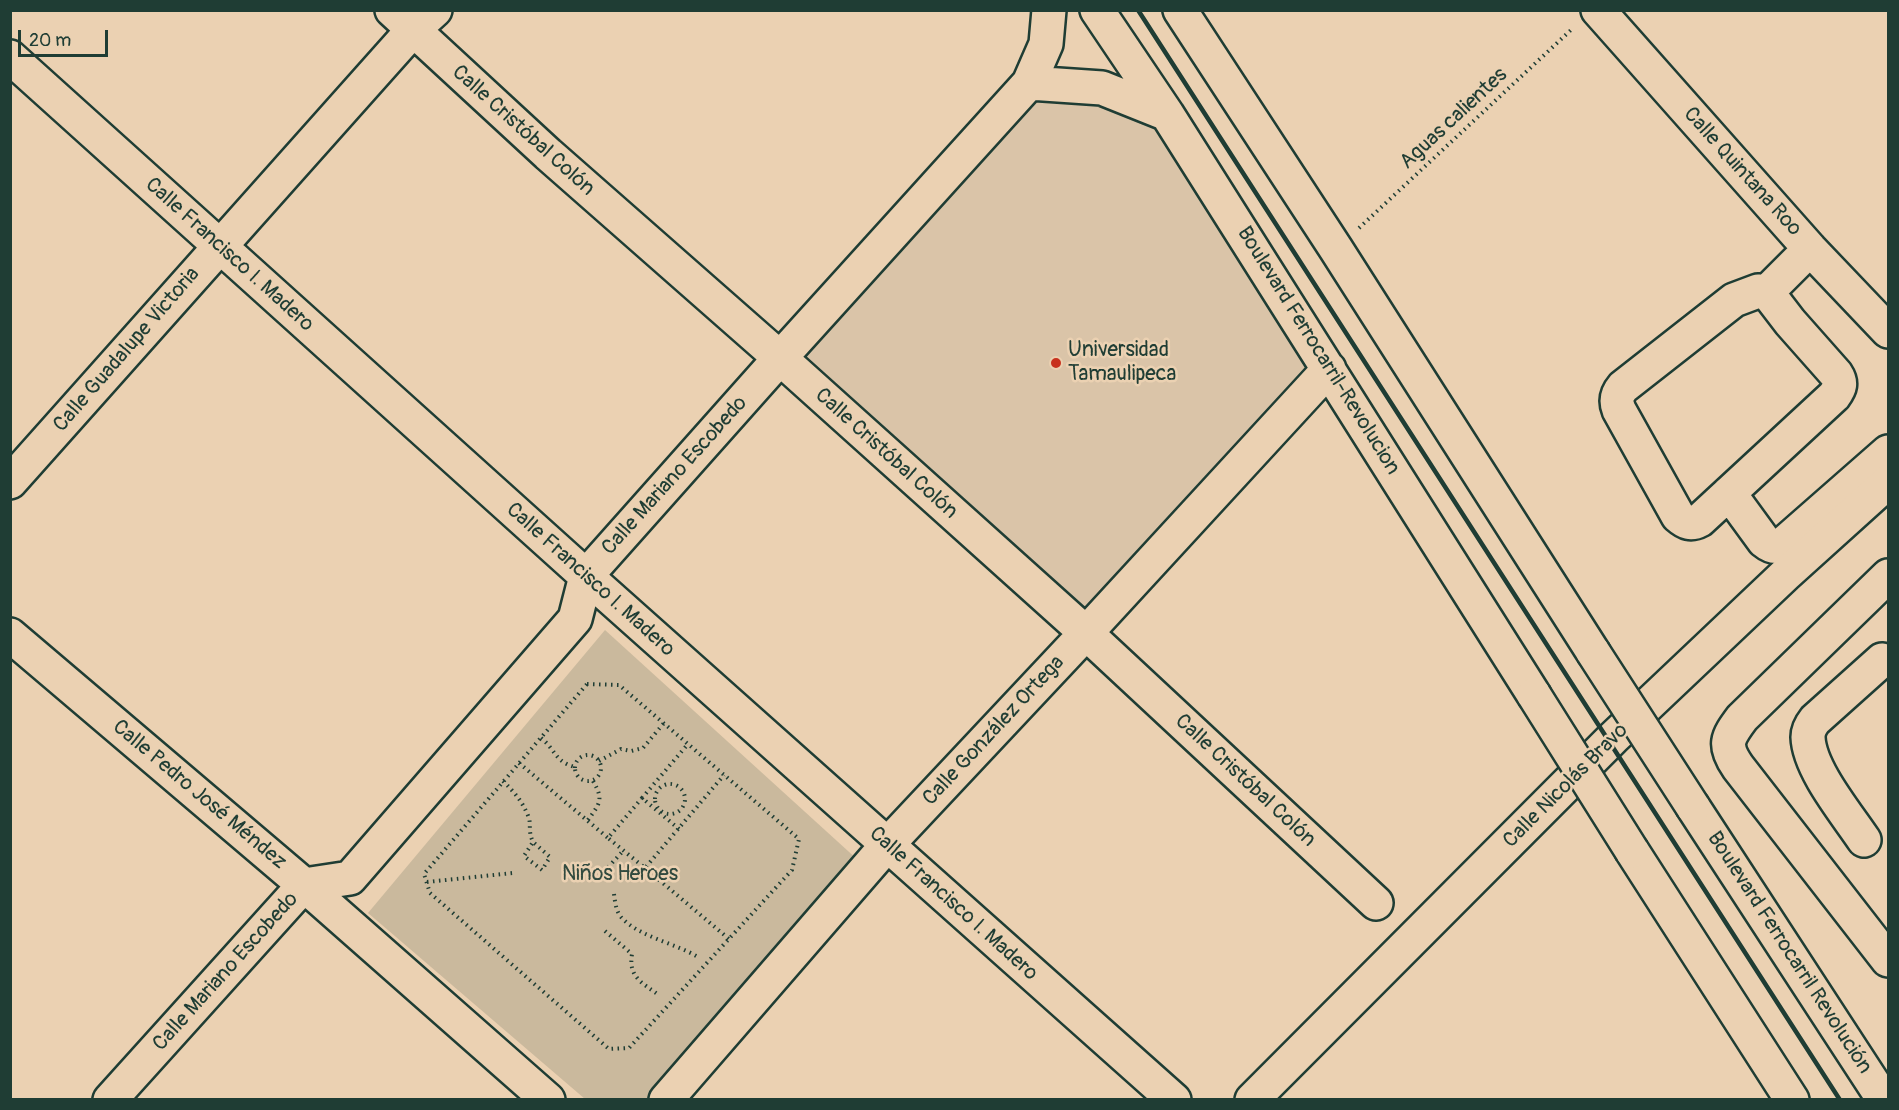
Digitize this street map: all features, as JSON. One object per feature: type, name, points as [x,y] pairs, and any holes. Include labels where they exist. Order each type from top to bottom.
[{"type":"street","name":"Calle Mariano Escobedo","points":[[110,1100],[304,885],[350,878],[575,619],[586,576],[1029,83],[1046,44],[1049,10]]},
{"type":"street","name":"Boulevard Ferrocarril-Revolucion","points":[[1097,10],[1167,114],[1632,851],[1792,1100]]},
{"type":"street","name":"Boulevard Ferrocarril Revolución","points":[[1180,10],[1884,1100]]},
{"type":"street","name":"Calle Guadalupe Victoria","points":[[10,482],[219,246],[413,17]]},
{"type":"street","name":"Calle Cristóbal Colón","points":[[413,17],[548,153],[1086,633],[1376,903]]},
{"type":"street","name":"Calle Quintana Roo","points":[[1587,18],[1888,332]]},
{"type":"street","name":"Calle Francisco I. Madero","points":[[10,57],[586,576],[1174,1100]]},
{"type":"street","points":[[1029,83],[1102,88],[1167,114]]},
{"type":"street","points":[[1767,292],[1810,249]]},
{"type":"street","points":[[1750,292],[1767,292],[1836,374],[1840,380],[1840,386],[1834,396],[1729,493],[1694,524],[1688,524],[1678,516],[1619,410],[1616,403],[1617,397],[1623,387],[1734,300],[1750,292]]},
{"type":"street","name":"Calle González Ortega","points":[[666,1100],[887,845],[1329,369]]},
{"type":"street","points":[[1729,493],[1764,541],[1778,547],[1888,452]]},
{"type":"street","name":"Calle Nicolás Bravo","points":[[1252,1100],[1613,738],[1785,575],[1888,482]]},
{"type":"street","points":[[1888,576],[1777,683],[1733,730],[1728,742],[1730,754],[1888,960]]},
{"type":"street","name":"Calle Pedro José Méndez","points":[[10,635],[304,885],[548,1100]]},
{"type":"street","points":[[1864,840],[1820,774],[1808,737],[1815,720],[1882,660]]},
{"type":"street","points":[[1777,683],[1815,720]]},
{"type":"path","name":"Aguas calientes","points":[[1336,249],[1587,18]]},
{"type":"path","points":[[587,684],[619,685],[799,839],[792,870],[629,1048],[609,1049],[430,893],[424,874],[541,738],[587,684]]},
{"type":"path","points":[[599,761],[621,749],[632,751],[643,748],[664,723]]},
{"type":"path","points":[[541,738],[552,746],[558,758],[565,765],[575,767]]},
{"type":"path","points":[[608,838],[688,744]]},
{"type":"path","points":[[585,756],[592,756],[599,761],[601,772],[593,780],[589,782],[578,776],[575,767],[578,760],[585,756]]},
{"type":"path","points":[[519,763],[729,939]]},
{"type":"path","points":[[645,868],[724,775]]},
{"type":"path","points":[[588,820],[600,802],[600,792],[593,780]]},
{"type":"path","points":[[503,782],[517,794],[530,820],[528,831],[533,842],[550,857],[542,870],[524,856],[533,842]]},
{"type":"path","points":[[670,784],[680,787],[684,801],[680,810],[671,814],[661,811],[655,798],[658,789],[670,784]]},
{"type":"path","points":[[642,798],[679,829]]},
{"type":"path","points":[[600,876],[623,850]]},
{"type":"path","points":[[427,882],[513,873]]},
{"type":"path","points":[[614,894],[616,908],[621,917],[640,931],[698,957]]},
{"type":"path","points":[[604,931],[632,954],[630,964],[633,975],[660,996]]},
{"type":"shaded area","name":"Universidad Tamaulipeca","points":[[1029,83],[1167,114],[1329,369],[1086,633],[780,358]]},
{"type":"green space","name":"Niños Heroes","points":[[605,630],[859,861],[647,1099],[585,1099],[368,913]]},
{"type":"railway","points":[[1138,10],[1840,1100]]},
{"type":"place","name":"Universidad Tamaulipeca","points":[[1056,363]]}]
